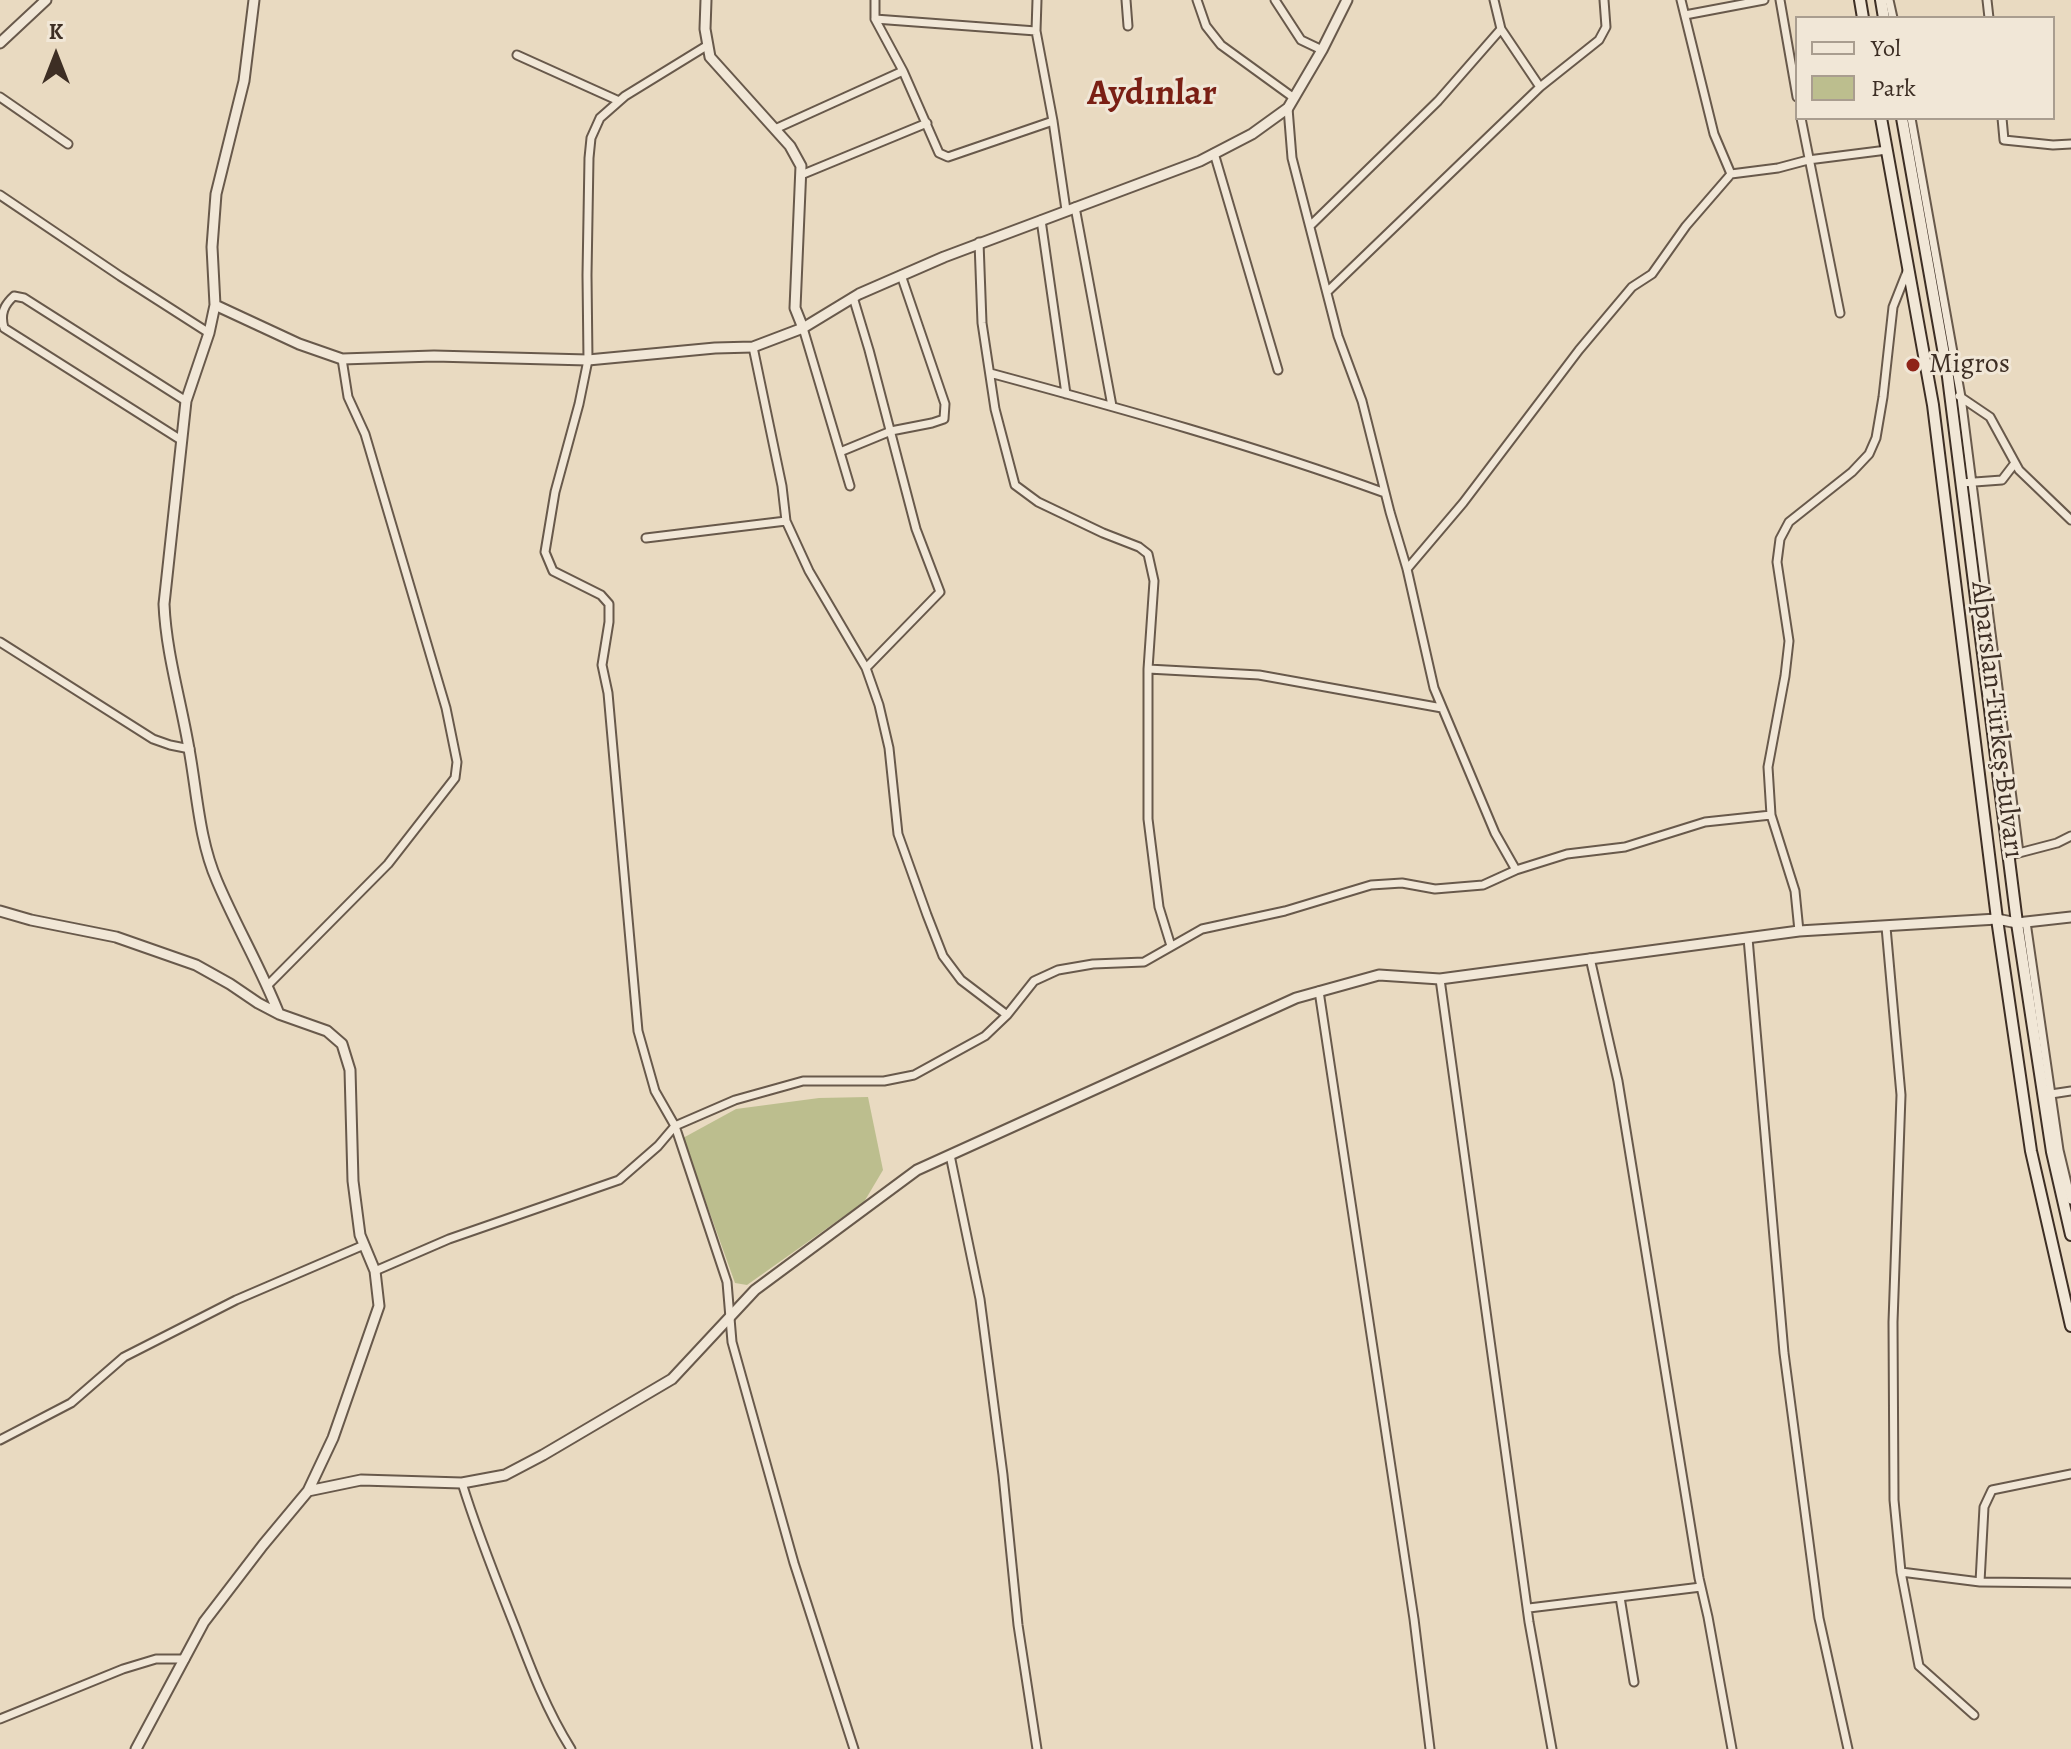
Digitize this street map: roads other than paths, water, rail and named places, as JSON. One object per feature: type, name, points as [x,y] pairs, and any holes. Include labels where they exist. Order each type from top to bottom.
[{"type":"main road","name":"Alparslan Türkeş Bulvarı","points":[[1881,120],[1933,405],[1997,919],[2031,1151],[2071,1326]]},
{"type":"main road","name":"Alparslan Türkeş Bulvarı","points":[[1902,120],[1967,482],[2052,1152],[2071,1235]]},
{"type":"street","points":[[0,43],[46,0]]},
{"type":"street","points":[[254,0],[244,81],[216,194],[212,247],[215,305],[186,401],[164,604],[165,629],[204,836],[215,878],[279,1014]]},
{"type":"street","points":[[706,0],[705,29],[710,57],[790,146],[801,166],[795,308],[850,486]]},
{"type":"street","points":[[875,0],[875,19],[903,71],[939,153],[948,157],[1053,121]]},
{"type":"street","points":[[1037,0],[1036,31],[1112,406]]},
{"type":"street","points":[[1126,0],[1128,26]]},
{"type":"street","points":[[1197,0],[1206,26],[1221,45],[1294,98]]},
{"type":"street","points":[[1275,0],[1301,40],[1322,50]]},
{"type":"street","points":[[215,305],[299,344],[342,359],[434,356],[588,360],[753,347],[803,328],[853,297],[901,275],[979,242],[1200,161],[1252,134],[1288,108],[1347,0]]},
{"type":"street","points":[[1494,0],[1501,29],[1540,87]]},
{"type":"street","points":[[1327,292],[1540,87],[1599,40],[1606,27],[1604,0]]},
{"type":"street","points":[[1681,0],[1714,134],[1731,174]]},
{"type":"street","points":[[1685,15],[1764,0]]},
{"type":"street","points":[[1780,0],[1795,86]]},
{"type":"street","points":[[875,19],[1036,31]]},
{"type":"street","points":[[1310,226],[1438,101],[1501,29]]},
{"type":"street","points":[[708,45],[619,101],[600,118],[591,138],[588,172],[588,360],[555,492],[545,552],[553,571],[601,595],[609,604],[602,665],[608,693],[638,1031],[655,1091],[675,1126],[727,1282],[732,1342],[790,1548],[854,1749]]},
{"type":"street","points":[[517,55],[619,101]]},
{"type":"street","points":[[775,129],[903,71]]},
{"type":"street","points":[[0,97],[68,144]]},
{"type":"street","points":[[1288,108],[1292,158],[1338,336],[1362,401],[1407,569],[1434,688],[1495,833],[1516,870]]},
{"type":"street","points":[[1801,120],[1840,313]]},
{"type":"street","points":[[1911,120],[1961,397],[1967,482],[2002,480],[2015,463]]},
{"type":"street","points":[[2002,120],[2004,140],[2071,144]]},
{"type":"street","points":[[801,175],[927,123]]},
{"type":"street","points":[[1407,569],[1463,503],[1579,350],[1632,287],[1652,274],[1686,226],[1731,174],[1887,150]]},
{"type":"street","points":[[1214,153],[1278,370]]},
{"type":"street","points":[[0,195],[209,333]]},
{"type":"street","points":[[1041,220],[1066,394]]},
{"type":"street","points":[[979,242],[982,323],[995,409],[1015,485],[1038,502],[1139,547],[1148,554],[1154,581],[1148,669],[1148,819],[1159,907],[1171,946]]},
{"type":"street","points":[[1799,931],[1795,891],[1771,815],[1768,767],[1789,641],[1777,562],[1780,539],[1789,522],[1852,472],[1869,454],[1876,438],[1883,397],[1893,307],[1908,269]]},
{"type":"street","points":[[840,452],[891,431],[944,419],[945,404],[901,275]]},
{"type":"street","points":[[181,440],[4,328],[1,322],[3,307],[14,296],[24,298],[186,401]]},
{"type":"street","points":[[853,297],[916,529],[940,592],[866,668]]},
{"type":"street","points":[[753,347],[782,486],[786,521],[809,571],[866,668],[889,748],[898,834],[943,956],[961,980],[1007,1015]]},
{"type":"street","points":[[268,985],[388,864],[455,778],[457,762],[446,708],[365,434],[348,397],[342,359]]},
{"type":"street","points":[[990,373],[1307,465],[1385,493]]},
{"type":"street","points":[[1949,388],[1990,417],[2019,470],[2071,520]]},
{"type":"street","points":[[646,538],[786,521]]},
{"type":"street","points":[[0,642],[153,739],[190,749]]},
{"type":"street","points":[[1148,669],[1259,675],[1442,708]]},
{"type":"street","points":[[375,1271],[449,1239],[619,1180],[658,1146],[675,1126],[735,1100],[803,1081],[884,1081],[914,1075],[985,1036],[1007,1015],[1034,981],[1058,970],[1093,964],[1144,962],[1202,929],[1285,911],[1371,885],[1402,883],[1435,889],[1483,885],[1516,870],[1567,854],[1625,847],[1705,822],[1771,815]]},
{"type":"street","points":[[2014,854],[2057,843],[2071,836]]},
{"type":"street","points":[[0,911],[116,937],[196,965],[279,1014],[327,1031],[342,1044],[350,1070],[353,1181],[360,1235],[375,1271],[379,1306],[333,1438],[308,1491],[204,1622],[136,1749]]},
{"type":"street","points":[[308,1491],[361,1480],[462,1483],[505,1475],[672,1379],[755,1290],[917,1170],[1296,998],[1379,975],[1440,979],[1799,931],[1997,919],[2022,923],[2071,917]]},
{"type":"street","points":[[2022,923],[2059,1150],[2071,1200]]},
{"type":"street","points":[[1886,927],[1901,1095],[1893,1322],[1894,1500],[1901,1572],[1919,1666],[1974,1715]]},
{"type":"street","points":[[1748,938],[1784,1353],[1819,1618],[1848,1749]]},
{"type":"street","points":[[1590,958],[1618,1081],[1701,1587],[1732,1749]]},
{"type":"street","points":[[1440,979],[1529,1622],[1552,1749]]},
{"type":"street","points":[[1319,991],[1413,1611],[1430,1749]]},
{"type":"street","points":[[2051,1094],[2071,1091]]},
{"type":"street","points":[[950,1155],[980,1299],[1003,1475],[1018,1625],[1037,1749]]},
{"type":"street","points":[[0,1440],[71,1403],[124,1357],[236,1300],[364,1245]]},
{"type":"street","points":[[1980,1582],[1984,1507],[1992,1490],[2071,1474]]},
{"type":"street","points":[[462,1483],[478,1535],[532,1671],[571,1749]]},
{"type":"street","points":[[1901,1572],[1980,1582],[2071,1583]]},
{"type":"street","points":[[1529,1608],[1701,1587]]},
{"type":"street","points":[[1620,1597],[1634,1682]]},
{"type":"street","points":[[0,1719],[123,1669],[156,1659],[185,1659]]},
{"type":"place","name":"Migros","points":[[1913,365]]},
{"type":"district","name":"Aydınlar","points":[[1152,95]]}]
